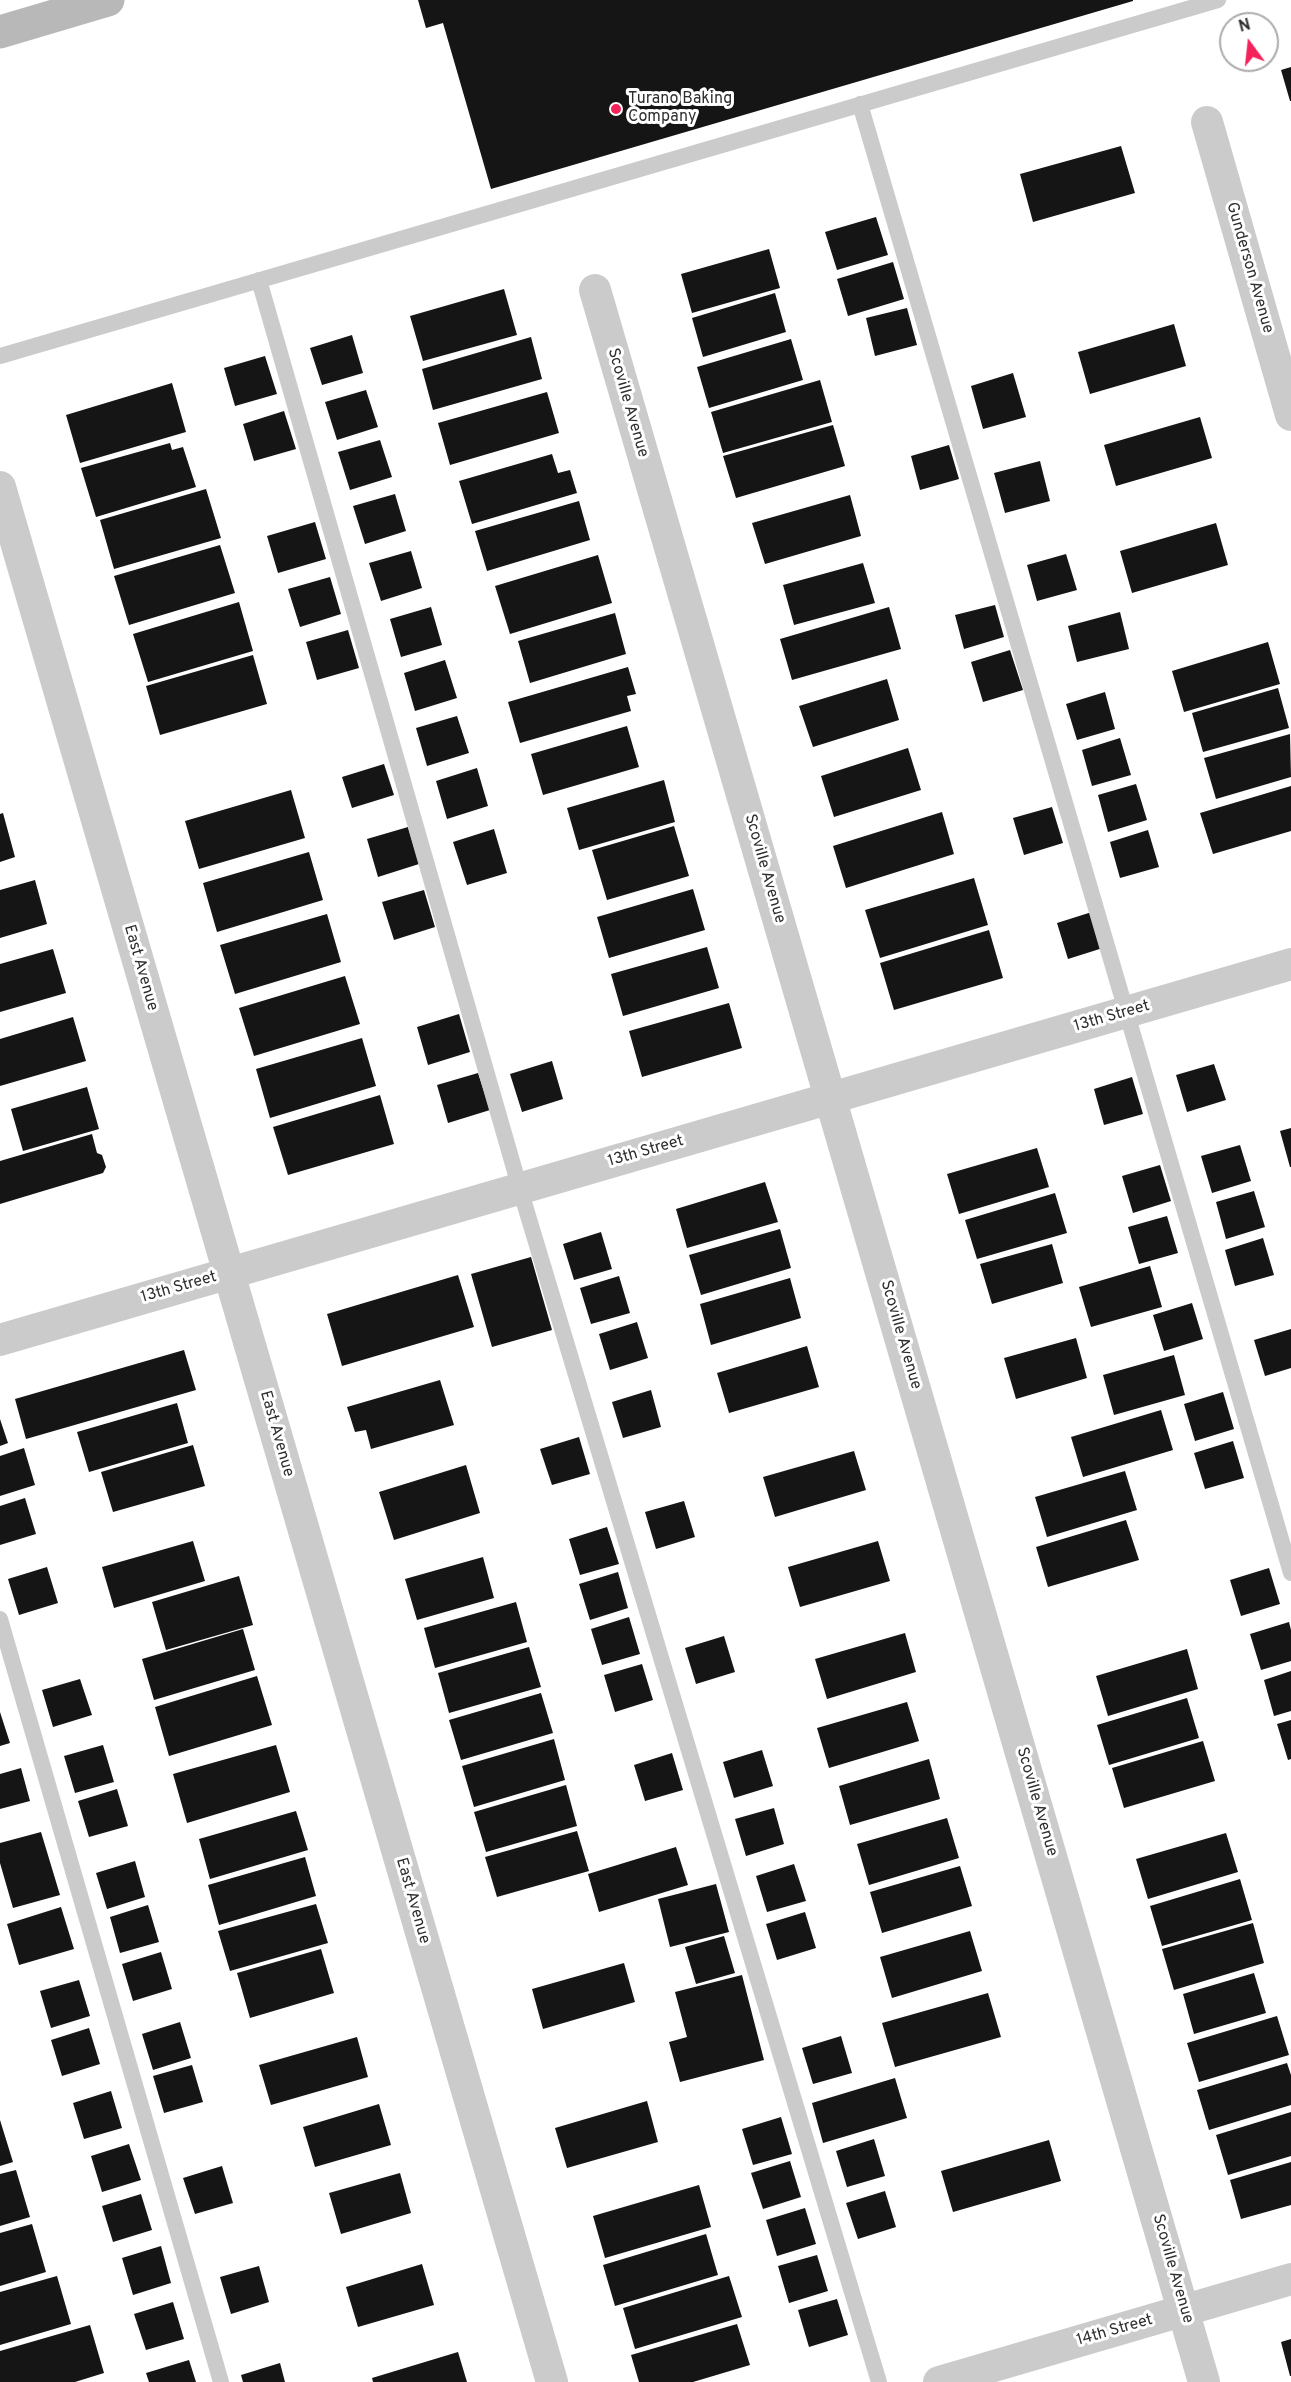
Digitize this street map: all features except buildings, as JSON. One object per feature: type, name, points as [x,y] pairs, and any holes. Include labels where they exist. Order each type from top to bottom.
[{"type":"main road","points":[[0,32],[108,0]]},
{"type":"street","name":"Gunderson Avenue","points":[[1207,122],[1291,415]]},
{"type":"street","name":"Scoville Avenue","points":[[594,290],[832,1098],[1204,2382]]},
{"type":"street","name":"East Avenue","points":[[0,487],[552,2382]]},
{"type":"street","name":"13th Street","points":[[0,1340],[1291,964]]},
{"type":"street","name":"14th Street","points":[[939,2382],[1291,2279]]},
{"type":"lane","points":[[0,356],[1218,0]]},
{"type":"lane","points":[[860,104],[1291,1573]]},
{"type":"lane","points":[[259,280],[520,1189],[879,2382]]},
{"type":"lane","points":[[0,1619],[221,2382]]},
{"type":"place","name":"Turano Baking Company","points":[[616,109]]}]
